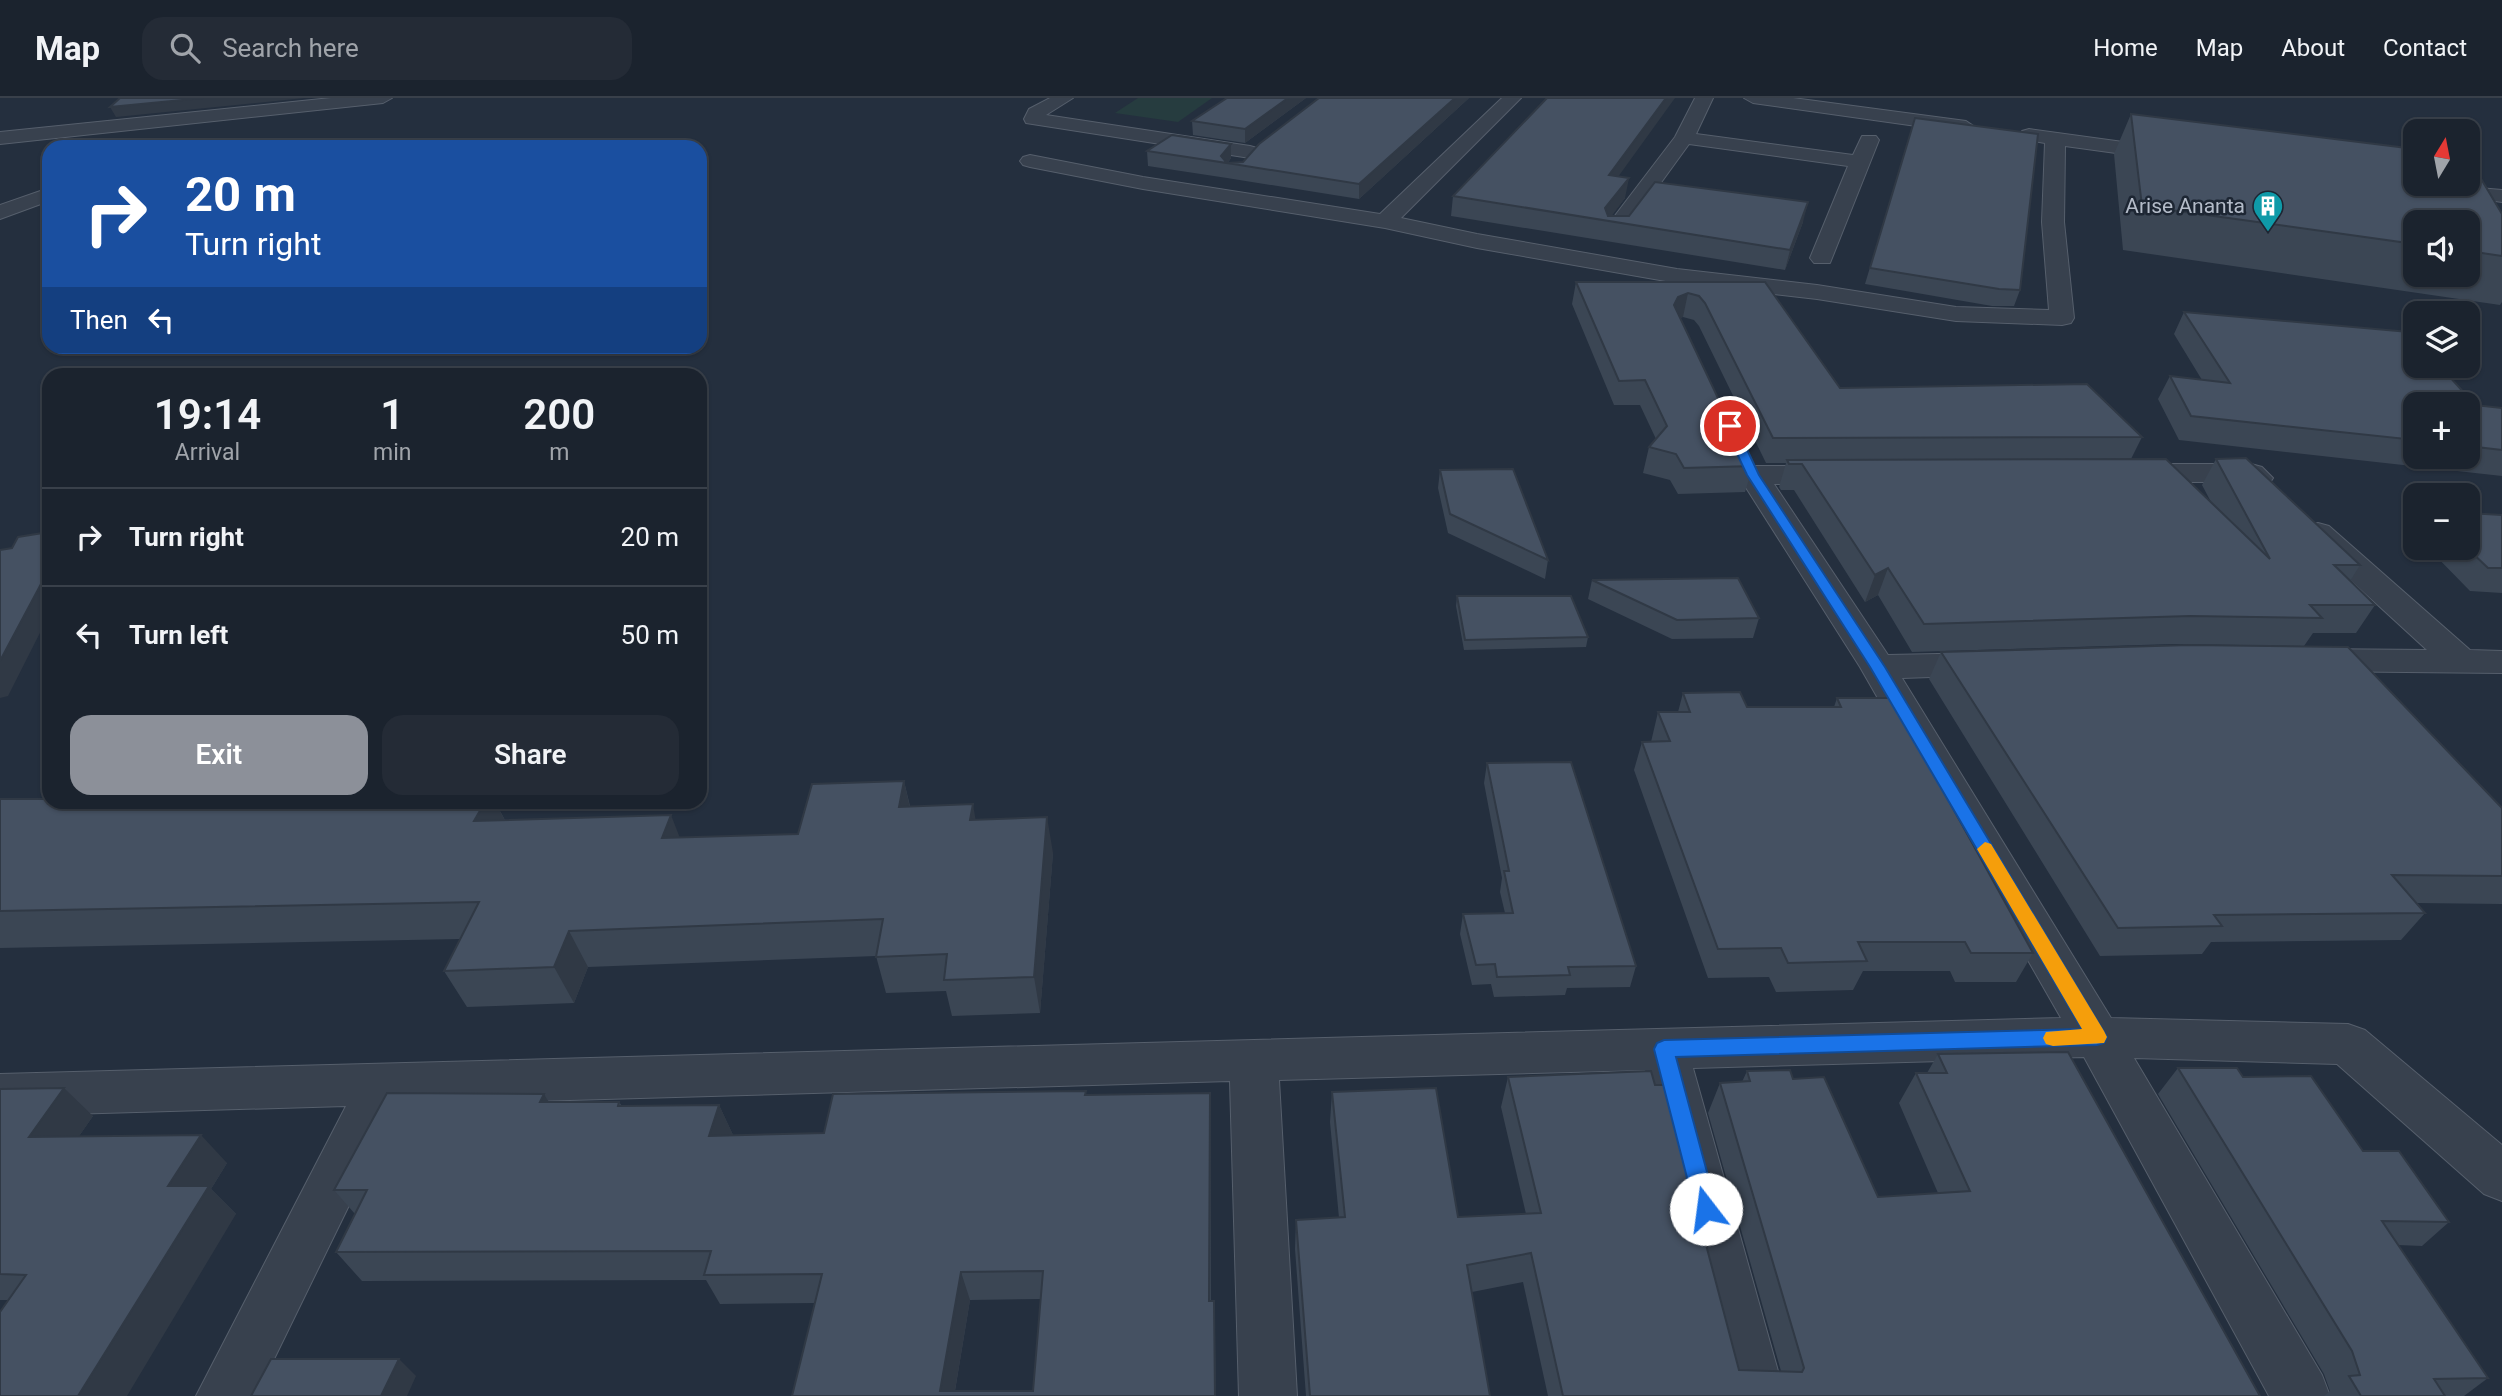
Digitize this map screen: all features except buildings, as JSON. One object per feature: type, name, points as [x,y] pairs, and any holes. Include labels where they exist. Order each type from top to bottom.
[{"type":"street","points":[[0,138],[383,98]]},
{"type":"street","points":[[1064,98],[1037,113],[1032,120],[1250,152]]},
{"type":"street","points":[[1385,221],[1512,98]]},
{"type":"street","points":[[1615,230],[1684,138],[1704,98]]},
{"type":"street","points":[[1753,98],[1988,130]]},
{"type":"street","points":[[51,132],[67,109]]},
{"type":"street","points":[[1822,258],[1879,115]]},
{"type":"street","points":[[161,140],[203,117]]},
{"type":"street","points":[[2015,134],[2188,156]]},
{"type":"street","points":[[1215,194],[1250,152],[1270,137]]},
{"type":"street","points":[[1684,138],[1860,162]]},
{"type":"street","points":[[1030,161],[1385,221],[1477,241],[1677,276],[1817,292],[1956,314],[2062,318],[2053,222],[2055,139]]},
{"type":"street","points":[[2480,193],[2502,196]]},
{"type":"street","points":[[0,213],[42,197]]},
{"type":"street","points":[[1864,475],[1747,463],[1878,667],[2097,1037],[2301,1396]]},
{"type":"street","points":[[2099,474],[2251,473],[2461,661]]},
{"type":"street","points":[[2283,659],[2502,662]]},
{"type":"street","points":[[1878,667],[2026,663]]},
{"type":"street","points":[[0,1095],[2097,1037],[2348,1044],[2502,1177]]},
{"type":"street","points":[[1664,1049],[1756,1396]]},
{"type":"street","points":[[1254,1059],[1268,1396]]},
{"type":"street","points":[[225,1396],[384,1083]]},
{"type":"green space","points":[[1138,98],[1212,98],[1178,122],[1115,113]]},
{"type":"slow traffic","points":[[1985,849],[2097,1037],[2053,1038]]},
{"type":"place","name":"Arise Ananta","points":[[2268,233]]},
{"type":"route","points":[[1706,1209],[1664,1049],[2097,1037],[1878,667],[1753,475],[1730,426]]}]
